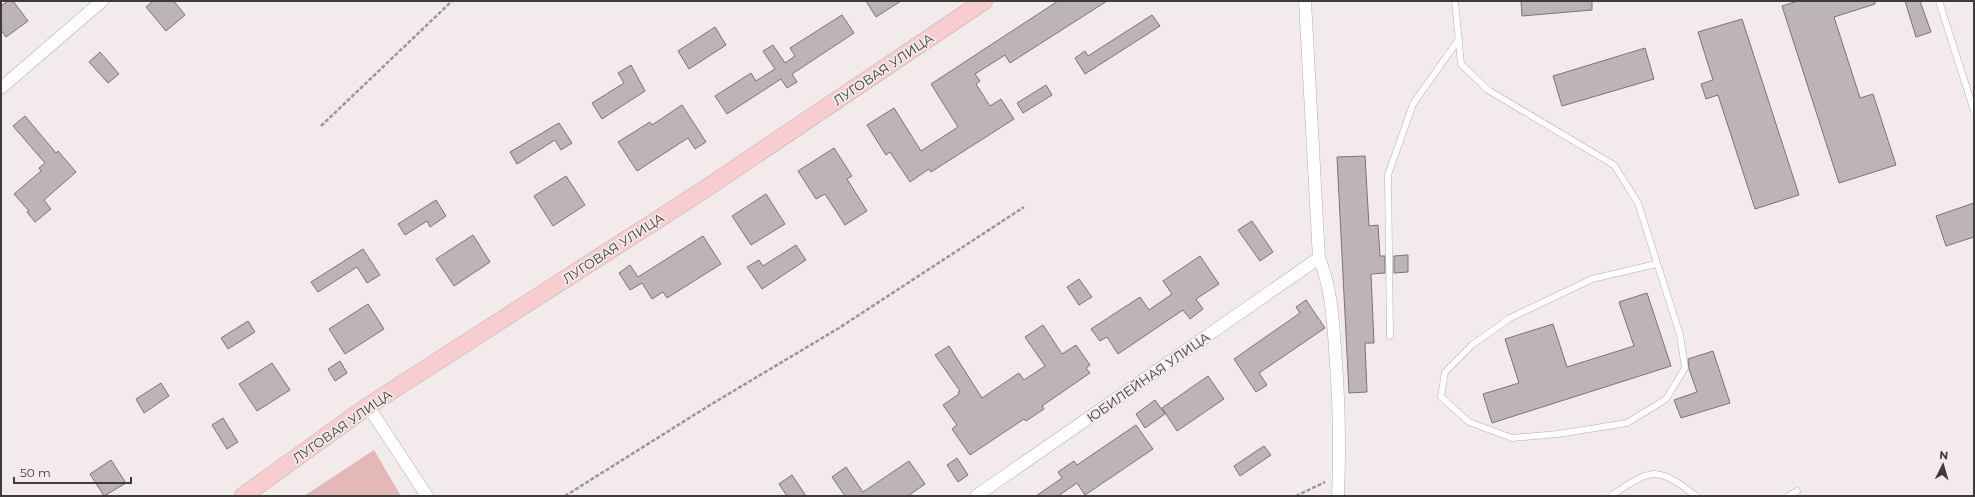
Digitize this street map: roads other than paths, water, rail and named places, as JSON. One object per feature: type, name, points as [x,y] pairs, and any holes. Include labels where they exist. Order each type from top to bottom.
[{"type":"street","points":[[1,88],[102,1]]},
{"type":"street","name":"ЛУГОВАЯ УЛИЦА","points":[[242,496],[368,406],[702,191],[984,1]]},
{"type":"street","points":[[1305,1],[1319,258],[1327,277],[1333,322],[1339,391],[1338,496]]},
{"type":"street","name":"ЮБИЛЕЙНАЯ УЛИЦА","points":[[976,496],[1319,258]]},
{"type":"street","points":[[368,406],[427,496]]},
{"type":"lane","points":[[1455,1],[1461,64],[1488,90],[1614,165],[1638,203],[1656,264],[1680,335],[1686,368],[1666,399],[1627,423],[1558,434],[1512,438],[1469,422],[1441,398],[1446,372],[1472,345],[1510,318],[1592,279],[1656,264]]},
{"type":"lane","points":[[1939,1],[1974,111]]},
{"type":"lane","points":[[1390,336],[1388,175],[1412,104],[1459,39]]},
{"type":"lane","points":[[1611,496],[1634,481],[1655,474],[1679,483],[1696,496]]},
{"type":"lane","points":[[1788,496],[1797,491]]}]
